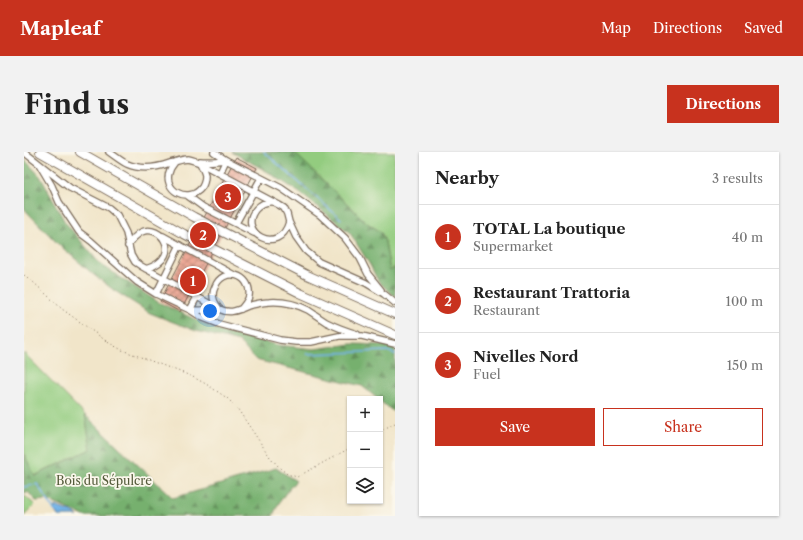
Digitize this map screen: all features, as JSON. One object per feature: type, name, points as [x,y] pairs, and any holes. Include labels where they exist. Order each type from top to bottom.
[{"type":"highway","points":[[40,152],[211,248],[300,293],[395,335]]},
{"type":"highway","points":[[80,152],[194,217],[307,275],[395,314]]},
{"type":"lane","points":[[24,152],[70,188],[109,208],[118,215],[126,233],[128,246],[135,262],[221,310]]},
{"type":"lane","points":[[109,152],[127,164],[138,168],[161,166],[187,159],[204,162],[212,160],[226,160]]},
{"type":"lane","points":[[214,152],[226,160],[282,188],[320,215],[346,238],[360,258],[368,274],[384,294]]},
{"type":"lane","points":[[193,160],[284,208],[296,237],[306,251],[319,262],[366,283],[395,302]]},
{"type":"lane","points":[[220,173],[226,160]]},
{"type":"lane","points":[[175,162],[170,170],[169,177],[169,183],[172,188],[178,193],[188,196],[203,207],[254,232],[260,238],[269,240],[276,239],[287,230],[289,222]]},
{"type":"lane","points":[[188,196],[198,192],[203,185],[205,174],[200,163]]},
{"type":"lane","points":[[39,164],[52,186],[59,202],[79,232],[137,282],[156,294],[190,310],[201,317],[219,324],[280,340],[311,342],[339,336],[362,336]]},
{"type":"lane","points":[[236,223],[261,178]]},
{"type":"lane","points":[[254,232],[251,220],[253,212],[258,206],[264,203],[273,202]]},
{"type":"lane","points":[[128,246],[136,235],[142,232],[154,232],[240,277],[246,282],[249,290],[249,297],[241,309]]},
{"type":"lane","points":[[146,269],[160,263],[167,252],[165,241],[160,234]]},
{"type":"lane","points":[[156,294],[180,245]]},
{"type":"lane","points":[[221,310],[213,298],[215,285],[226,275],[235,275]]},
{"type":"lane","points":[[190,310],[197,297]]},
{"type":"lane","points":[[190,310],[200,311],[211,309],[229,312],[268,302],[282,302],[307,310],[342,329],[362,336],[395,344]]},
{"type":"path","points":[[24,275],[62,309],[109,343],[122,350],[191,376],[227,398],[237,408],[270,457],[287,474],[297,477],[347,450]]},
{"type":"path","points":[[383,429],[395,423]]},
{"type":"green space","points":[[232,152],[293,152],[300,158],[367,223],[381,232],[385,242],[390,271],[395,267],[395,297],[378,281],[350,233],[300,193],[268,172]]},
{"type":"green space","points":[[293,152],[395,152],[395,267],[390,271],[385,242],[381,232],[367,223]]},
{"type":"green space","points":[[24,159],[40,176],[65,222],[100,264],[158,302],[222,332],[278,345],[314,349],[351,344],[387,345],[395,348],[395,413],[383,403],[383,396],[374,396],[362,386],[256,360],[239,342],[196,331],[150,313],[115,291],[94,275],[58,244],[24,208]]},
{"type":"green space","points":[[24,353],[85,415],[91,449],[34,476],[24,484]]},
{"type":"green space","name":"Bois du Sépulcre","points":[[85,415],[173,498],[276,468],[296,481],[283,497],[273,516],[84,516],[47,500],[36,501],[28,492],[24,493],[24,454],[35,476],[91,449]]},
{"type":"green space","points":[[25,496],[35,505],[24,516],[24,497]]},
{"type":"water","points":[[55,506],[70,511],[78,516],[58,516],[54,510]]},
{"type":"building","points":[[236,157],[257,168],[180,312],[160,301]]},
{"type":"waterway","points":[[264,152],[341,219]]},
{"type":"waterway","points":[[307,354],[387,351],[395,354]]},
{"type":"waterway","points":[[24,487],[37,484],[56,512]]},
{"type":"place","name":"Nivelles Nord","points":[[228,197]]},
{"type":"place","name":"Restaurant Trattoria","points":[[203,235]]},
{"type":"place","name":"TOTAL La boutique","points":[[193,281]]}]
